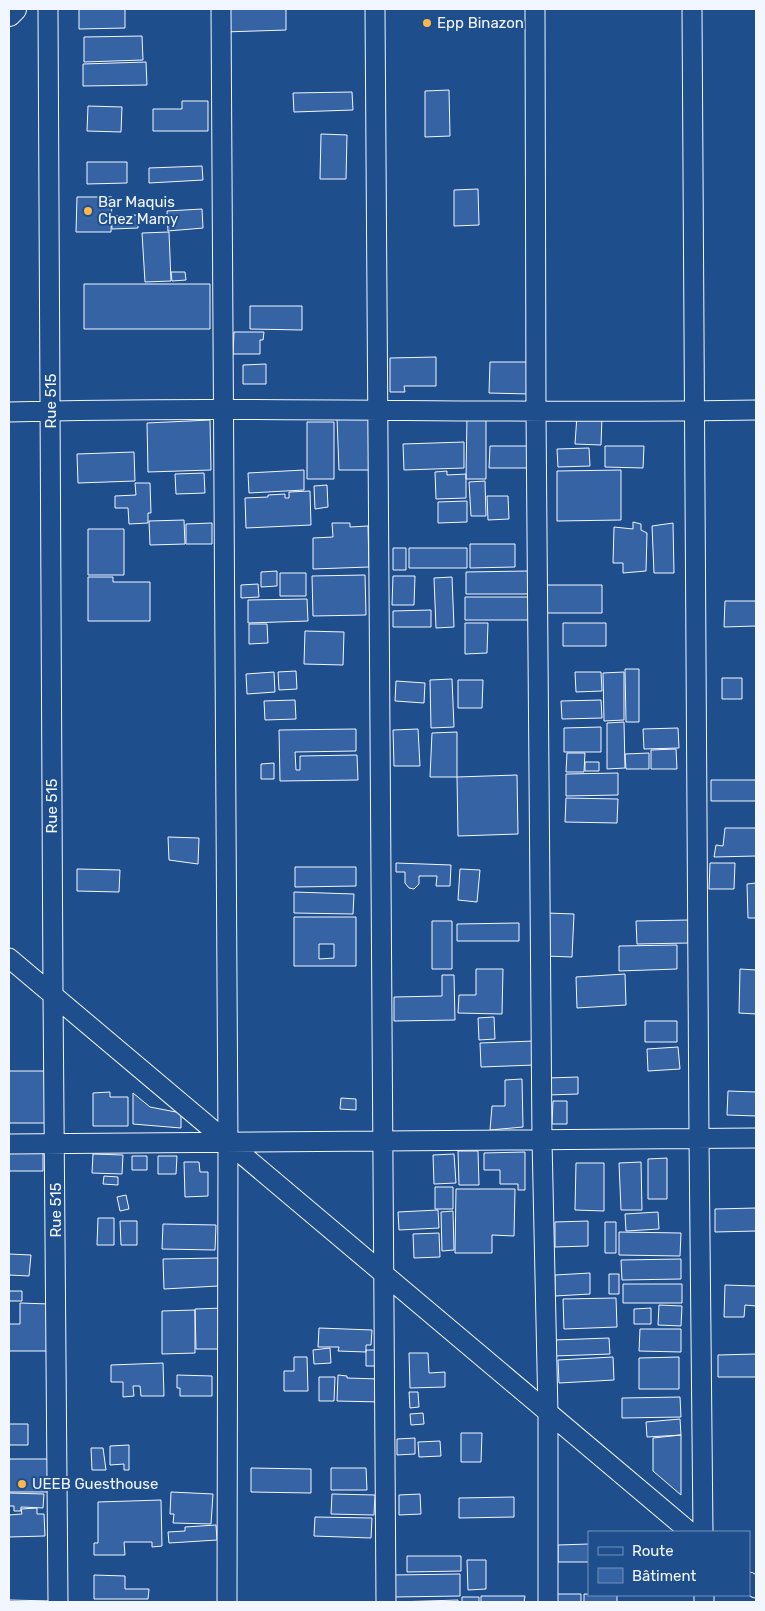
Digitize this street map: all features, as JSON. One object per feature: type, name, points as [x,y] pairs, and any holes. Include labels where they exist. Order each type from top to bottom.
[{"type":"main road","points":[[9,14],[14,9]]},
{"type":"street","name":"Rue 515","points":[[48,9],[58,1602]]},
{"type":"street","points":[[221,9],[228,1143],[227,1602]]},
{"type":"street","points":[[375,9],[386,1602]]},
{"type":"street","points":[[535,9],[536,412],[542,1140],[548,1413],[548,1602]]},
{"type":"street","points":[[692,9],[703,1531]]},
{"type":"street","points":[[9,412],[756,410]]},
{"type":"street","points":[[9,958],[689,1531]]},
{"type":"street","points":[[9,1144],[756,1138]]},
{"type":"building","points":[[79,9],[125,9],[125,28],[79,29]]},
{"type":"building","points":[[224,9],[286,9],[286,30],[224,32]]},
{"type":"building","points":[[142,36],[143,60],[84,62],[84,37]]},
{"type":"building","points":[[146,62],[147,85],[83,86],[83,64]]},
{"type":"building","points":[[449,90],[450,136],[425,137],[425,91]]},
{"type":"building","points":[[352,92],[353,110],[294,112],[293,93]]},
{"type":"building","points":[[182,101],[208,101],[208,131],[153,131],[153,109],[182,109]]},
{"type":"building","points":[[88,106],[122,107],[121,132],[87,131]]},
{"type":"building","points":[[321,134],[347,135],[346,179],[320,179]]},
{"type":"building","points":[[87,162],[127,162],[127,183],[87,184]]},
{"type":"building","points":[[202,166],[203,180],[149,183],[149,168]]},
{"type":"building","points":[[478,189],[479,225],[454,226],[454,190]]},
{"type":"building","points":[[77,197],[112,197],[111,232],[76,232]]},
{"type":"building","points":[[202,209],[203,228],[168,231],[167,211]]},
{"type":"building","points":[[138,215],[138,228],[112,229],[111,216]]},
{"type":"building","points":[[169,232],[171,281],[145,282],[142,233]]},
{"type":"building","points":[[171,272],[185,272],[186,280],[172,281]]},
{"type":"building","points":[[84,284],[210,284],[210,329],[84,329]]},
{"type":"building","points":[[250,306],[302,306],[302,330],[250,329]]},
{"type":"building","points":[[234,332],[264,332],[263,340],[260,340],[260,354],[233,354]]},
{"type":"building","points":[[436,357],[436,386],[404,386],[405,392],[390,392],[390,358]]},
{"type":"building","points":[[490,362],[529,362],[529,394],[489,393]]},
{"type":"building","points":[[266,364],[266,384],[243,384],[243,365]]},
{"type":"building","points":[[467,415],[486,415],[486,479],[466,479]]},
{"type":"building","points":[[577,415],[602,416],[601,445],[575,444]]},
{"type":"building","points":[[337,418],[371,418],[372,470],[339,470]]},
{"type":"building","points":[[210,420],[211,470],[148,472],[147,423]]},
{"type":"building","points":[[307,422],[334,422],[334,479],[307,479]]},
{"type":"building","points":[[464,442],[464,468],[404,470],[403,444]]},
{"type":"building","points":[[490,446],[528,446],[528,468],[489,468]]},
{"type":"building","points":[[605,446],[644,446],[643,468],[605,467]]},
{"type":"building","points":[[589,448],[590,466],[558,467],[557,449]]},
{"type":"building","points":[[134,452],[135,481],[78,483],[77,454]]},
{"type":"building","points":[[304,470],[304,490],[249,493],[248,473]]},
{"type":"building","points":[[621,470],[621,520],[557,521],[557,471]]},
{"type":"building","points":[[447,471],[447,475],[466,474],[466,498],[436,499],[435,472]]},
{"type":"building","points":[[204,473],[205,493],[176,494],[175,474]]},
{"type":"building","points":[[485,481],[486,516],[471,516],[469,482]]},
{"type":"building","points":[[135,483],[150,483],[151,513],[148,513],[148,523],[129,524],[128,508],[115,508],[115,496],[136,495]]},
{"type":"building","points":[[327,485],[328,507],[315,509],[314,486]]},
{"type":"building","points":[[310,491],[311,525],[246,528],[245,498],[285,494],[285,498],[289,498],[289,492]]},
{"type":"building","points":[[487,496],[508,496],[509,519],[488,520]]},
{"type":"building","points":[[467,501],[467,522],[438,523],[438,502]]},
{"type":"building","points":[[184,520],[185,544],[150,545],[149,521]]},
{"type":"building","points":[[633,522],[641,524],[641,530],[647,533],[646,571],[623,573],[623,563],[613,563],[614,527],[633,529]]},
{"type":"building","points":[[212,523],[212,544],[186,544],[186,524]]},
{"type":"building","points":[[332,523],[350,523],[350,527],[368,526],[369,567],[313,569],[313,538],[333,537]]},
{"type":"building","points":[[673,523],[674,573],[654,573],[652,526]]},
{"type":"building","points":[[88,529],[124,529],[124,575],[88,575]]},
{"type":"building","points":[[470,544],[515,544],[515,567],[470,568]]},
{"type":"building","points":[[393,548],[406,548],[406,570],[393,570]]},
{"type":"building","points":[[409,548],[467,548],[467,568],[409,568]]},
{"type":"building","points":[[277,571],[277,586],[261,587],[261,572]]},
{"type":"building","points":[[528,571],[528,594],[466,594],[466,572]]},
{"type":"building","points":[[280,573],[306,573],[306,596],[280,596]]},
{"type":"building","points":[[365,575],[366,615],[313,616],[312,576]]},
{"type":"building","points":[[393,576],[415,576],[414,605],[392,605]]},
{"type":"building","points":[[88,577],[113,577],[113,582],[150,582],[150,621],[88,621]]},
{"type":"building","points":[[452,577],[454,627],[436,628],[434,578]]},
{"type":"building","points":[[258,584],[259,597],[241,598],[241,585]]},
{"type":"building","points":[[547,585],[602,585],[602,613],[547,613]]},
{"type":"building","points":[[465,597],[529,597],[529,620],[465,620]]},
{"type":"building","points":[[307,599],[308,621],[248,623],[248,600]]},
{"type":"building","points":[[725,601],[756,601],[756,626],[724,627]]},
{"type":"building","points":[[431,610],[431,627],[393,627],[393,611]]},
{"type":"building","points":[[465,623],[488,623],[487,653],[465,654]]},
{"type":"building","points":[[563,623],[606,623],[606,646],[563,646]]},
{"type":"building","points":[[249,624],[267,624],[268,643],[249,644]]},
{"type":"building","points":[[305,631],[344,632],[343,665],[304,664]]},
{"type":"building","points":[[625,669],[639,669],[639,722],[626,722]]},
{"type":"building","points":[[296,671],[297,689],[279,690],[278,672]]},
{"type":"building","points":[[274,672],[275,692],[247,694],[246,674]]},
{"type":"building","points":[[575,672],[601,672],[602,691],[576,692]]},
{"type":"building","points":[[624,672],[624,720],[604,721],[603,673]]},
{"type":"building","points":[[722,678],[742,678],[742,699],[722,699]]},
{"type":"building","points":[[452,679],[454,727],[431,728],[430,680]]},
{"type":"building","points":[[458,680],[483,680],[482,708],[458,708]]},
{"type":"building","points":[[396,681],[425,683],[424,703],[395,701]]},
{"type":"building","points":[[295,700],[296,719],[265,720],[264,701]]},
{"type":"building","points":[[601,700],[602,718],[562,719],[561,701]]},
{"type":"building","points":[[624,722],[625,768],[607,769],[607,723]]},
{"type":"building","points":[[601,727],[601,752],[564,752],[564,728]]},
{"type":"building","points":[[678,728],[679,748],[644,749],[643,729]]},
{"type":"building","points":[[356,729],[356,751],[295,752],[296,770],[300,770],[300,756],[357,755],[358,780],[280,781],[279,730]]},
{"type":"building","points":[[418,729],[420,766],[394,766],[393,730]]},
{"type":"building","points":[[457,732],[457,777],[430,777],[432,733]]},
{"type":"building","points":[[676,749],[677,769],[651,769],[651,750]]},
{"type":"building","points":[[567,753],[585,753],[584,772],[566,772]]},
{"type":"building","points":[[649,753],[649,769],[626,769],[625,754]]},
{"type":"building","points":[[585,762],[599,762],[599,771],[585,771]]},
{"type":"building","points":[[274,763],[274,779],[261,779],[261,764]]},
{"type":"building","points":[[618,773],[618,795],[566,796],[566,774]]},
{"type":"building","points":[[517,775],[518,834],[458,836],[457,777]]},
{"type":"building","points":[[711,780],[756,780],[756,801],[711,801]]},
{"type":"building","points":[[566,798],[618,799],[617,823],[565,822]]},
{"type":"building","points":[[725,828],[756,828],[756,856],[714,857],[716,845],[723,846]]},
{"type":"building","points":[[168,837],[199,838],[198,864],[169,860]]},
{"type":"building","points":[[396,863],[451,865],[450,886],[436,886],[437,876],[419,876],[419,884],[414,889],[409,888],[405,883],[405,872],[396,872]]},
{"type":"building","points":[[710,863],[735,863],[734,889],[709,889]]},
{"type":"building","points":[[295,867],[356,867],[356,886],[295,887]]},
{"type":"building","points":[[77,869],[120,870],[119,892],[77,891]]},
{"type":"building","points":[[460,869],[480,870],[477,902],[458,900]]},
{"type":"building","points":[[756,883],[756,918],[748,918],[747,884]]},
{"type":"building","points":[[294,892],[354,894],[353,914],[294,913]]},
{"type":"building","points":[[547,913],[574,914],[572,957],[545,956]]},
{"type":"building","points":[[294,917],[356,917],[356,966],[294,966]],"holes":[[[319,944],[334,944],[334,958],[319,959]]]},
{"type":"building","points":[[688,920],[688,943],[637,944],[636,921]]},
{"type":"building","points":[[432,921],[452,921],[452,969],[432,969]]},
{"type":"building","points":[[519,923],[519,941],[457,941],[457,924]]},
{"type":"building","points":[[677,945],[677,969],[619,971],[619,946]]},
{"type":"building","points":[[476,969],[503,969],[502,1014],[458,1013],[459,995],[476,995]]},
{"type":"building","points":[[740,969],[756,970],[756,1014],[739,1013]]},
{"type":"building","points":[[625,974],[626,1005],[577,1008],[576,977]]},
{"type":"building","points":[[442,975],[454,975],[455,1020],[394,1021],[394,997],[442,996]]},
{"type":"building","points":[[494,1017],[495,1039],[479,1040],[478,1018]]},
{"type":"building","points":[[645,1021],[677,1021],[677,1042],[645,1042]]},
{"type":"building","points":[[534,1041],[535,1065],[481,1067],[480,1043]]},
{"type":"building","points":[[678,1047],[680,1069],[648,1071],[647,1049]]},
{"type":"building","points":[[9,1071],[45,1071],[45,1123],[9,1123]]},
{"type":"building","points":[[578,1077],[578,1094],[548,1095],[548,1078]]},
{"type":"building","points":[[522,1079],[523,1127],[490,1130],[492,1106],[505,1106],[505,1080]]},
{"type":"building","points":[[728,1091],[756,1092],[756,1116],[727,1115]]},
{"type":"building","points":[[110,1092],[110,1097],[128,1097],[128,1126],[93,1126],[93,1093]]},
{"type":"building","points":[[133,1093],[150,1107],[181,1113],[181,1128],[133,1124]]},
{"type":"building","points":[[341,1098],[356,1099],[356,1110],[340,1109]]},
{"type":"building","points":[[553,1101],[567,1101],[567,1124],[552,1124]]},
{"type":"building","points":[[9,1151],[43,1151],[43,1171],[9,1171]]},
{"type":"building","points":[[458,1151],[478,1151],[479,1185],[459,1185]]},
{"type":"building","points":[[525,1152],[525,1190],[518,1190],[518,1184],[500,1184],[500,1170],[484,1170],[484,1153]]},
{"type":"building","points":[[93,1154],[123,1155],[122,1174],[92,1173]]},
{"type":"building","points":[[454,1154],[456,1183],[434,1184],[433,1155]]},
{"type":"building","points":[[132,1156],[147,1156],[147,1170],[132,1170]]},
{"type":"building","points":[[158,1156],[177,1156],[176,1174],[158,1174]]},
{"type":"building","points":[[667,1158],[667,1199],[648,1199],[648,1159]]},
{"type":"building","points":[[184,1162],[199,1162],[200,1172],[208,1172],[208,1196],[185,1197]]},
{"type":"building","points":[[641,1162],[642,1210],[621,1210],[619,1163]]},
{"type":"building","points":[[576,1163],[604,1163],[604,1211],[575,1210]]},
{"type":"building","points":[[104,1176],[118,1177],[118,1185],[103,1184]]},
{"type":"building","points":[[435,1187],[453,1187],[453,1209],[435,1209]]},
{"type":"building","points":[[456,1189],[515,1189],[514,1236],[492,1235],[492,1253],[455,1253]]},
{"type":"building","points":[[126,1195],[129,1209],[120,1211],[117,1197]]},
{"type":"building","points":[[756,1208],[756,1231],[715,1232],[715,1209]]},
{"type":"building","points":[[438,1210],[439,1228],[399,1230],[398,1212]]},
{"type":"building","points":[[453,1211],[454,1250],[442,1251],[441,1212]]},
{"type":"building","points":[[658,1212],[659,1229],[626,1231],[625,1214]]},
{"type":"building","points":[[98,1218],[114,1218],[114,1245],[97,1245]]},
{"type":"building","points":[[120,1221],[137,1221],[137,1245],[121,1245]]},
{"type":"building","points":[[588,1221],[588,1246],[555,1247],[555,1222]]},
{"type":"building","points":[[605,1222],[616,1222],[616,1253],[605,1253]]},
{"type":"building","points":[[163,1224],[216,1225],[215,1250],[162,1249]]},
{"type":"building","points":[[619,1232],[681,1233],[680,1256],[619,1255]]},
{"type":"building","points":[[439,1233],[440,1257],[414,1258],[413,1234]]},
{"type":"building","points":[[9,1254],[31,1255],[29,1276],[9,1275]]},
{"type":"building","points":[[218,1258],[218,1286],[164,1289],[163,1259]]},
{"type":"building","points":[[681,1259],[681,1279],[622,1280],[621,1260]]},
{"type":"building","points":[[590,1273],[590,1294],[555,1296],[555,1275]]},
{"type":"building","points":[[609,1274],[619,1274],[619,1294],[609,1294]]},
{"type":"building","points":[[623,1284],[682,1284],[682,1303],[623,1303]]},
{"type":"building","points":[[725,1285],[756,1286],[756,1306],[745,1305],[744,1317],[724,1317]]},
{"type":"building","points":[[9,1291],[22,1291],[22,1301],[9,1301]]},
{"type":"building","points":[[616,1298],[617,1327],[564,1329],[563,1299]]},
{"type":"building","points":[[20,1303],[49,1304],[48,1351],[9,1351],[9,1324],[20,1324]]},
{"type":"building","points":[[659,1305],[682,1306],[681,1326],[658,1325]]},
{"type":"building","points":[[223,1308],[224,1332],[218,1332],[218,1349],[196,1349],[195,1309]]},
{"type":"building","points":[[651,1308],[651,1324],[634,1324],[634,1309]]},
{"type":"building","points":[[195,1310],[195,1353],[162,1354],[162,1311]]},
{"type":"building","points":[[319,1328],[372,1330],[371,1345],[366,1345],[366,1352],[338,1351],[339,1347],[318,1347]]},
{"type":"building","points":[[640,1329],[681,1329],[681,1352],[639,1351]]},
{"type":"building","points":[[609,1338],[610,1354],[555,1356],[554,1340]]},
{"type":"building","points":[[330,1348],[331,1363],[314,1364],[313,1350]]},
{"type":"building","points":[[366,1350],[379,1350],[380,1366],[366,1366]]},
{"type":"building","points":[[409,1353],[428,1353],[429,1373],[445,1372],[445,1387],[410,1388]]},
{"type":"building","points":[[756,1354],[756,1377],[718,1377],[718,1355]]},
{"type":"building","points":[[294,1357],[307,1357],[308,1391],[284,1391],[284,1371],[294,1371]]},
{"type":"building","points":[[613,1357],[614,1380],[559,1383],[558,1360]]},
{"type":"building","points":[[679,1357],[679,1389],[639,1389],[639,1358]]},
{"type":"building","points":[[163,1363],[164,1396],[141,1396],[140,1386],[133,1386],[134,1396],[123,1397],[123,1382],[111,1382],[111,1365]]},
{"type":"building","points":[[177,1375],[212,1376],[212,1396],[180,1396],[180,1388],[177,1388]]},
{"type":"building","points":[[338,1375],[347,1376],[347,1378],[379,1379],[381,1402],[337,1401]]},
{"type":"building","points":[[319,1377],[335,1377],[334,1401],[319,1401]]},
{"type":"building","points":[[409,1392],[418,1392],[419,1407],[410,1408]]},
{"type":"building","points":[[680,1397],[681,1417],[622,1418],[622,1398]]},
{"type":"building","points":[[423,1413],[424,1424],[411,1425],[410,1414]]},
{"type":"building","points":[[680,1419],[681,1435],[647,1437],[646,1422]]},
{"type":"building","points":[[9,1424],[28,1424],[28,1445],[9,1445]]},
{"type":"building","points":[[461,1433],[482,1433],[481,1462],[461,1462]]},
{"type":"building","points":[[681,1435],[681,1495],[653,1471],[653,1438]]},
{"type":"building","points":[[415,1438],[415,1454],[397,1455],[397,1439]]},
{"type":"building","points":[[440,1441],[441,1456],[419,1457],[418,1442]]},
{"type":"building","points":[[129,1445],[129,1470],[124,1470],[124,1464],[110,1465],[110,1446]]},
{"type":"building","points":[[91,1448],[103,1448],[106,1470],[92,1470]]},
{"type":"building","points":[[9,1459],[52,1459],[52,1492],[9,1492]]},
{"type":"building","points":[[251,1468],[311,1469],[311,1493],[251,1492]]},
{"type":"building","points":[[331,1468],[366,1468],[367,1490],[331,1490]]},
{"type":"building","points":[[171,1492],[213,1494],[211,1524],[173,1523],[174,1514],[170,1514]]},
{"type":"building","points":[[9,1493],[44,1494],[43,1508],[21,1507],[21,1511],[14,1511],[14,1506],[9,1506]]},
{"type":"building","points":[[332,1494],[375,1495],[374,1515],[331,1514]]},
{"type":"building","points":[[420,1494],[421,1514],[399,1515],[399,1495]]},
{"type":"building","points":[[514,1497],[514,1517],[459,1518],[459,1498]]},
{"type":"building","points":[[161,1500],[162,1546],[152,1547],[152,1542],[124,1542],[125,1555],[94,1555],[94,1543],[98,1543],[98,1502]]},
{"type":"building","points":[[37,1508],[37,1514],[44,1514],[45,1536],[9,1537],[9,1515],[22,1514],[21,1509]]},
{"type":"building","points":[[315,1517],[372,1518],[371,1538],[314,1536]]},
{"type":"building","points":[[216,1525],[217,1540],[169,1543],[168,1532],[185,1531],[185,1527]]},
{"type":"building","points":[[588,1544],[588,1562],[558,1562],[558,1545]]},
{"type":"building","points":[[407,1556],[461,1556],[461,1571],[407,1572]]},
{"type":"building","points":[[467,1560],[486,1560],[486,1589],[468,1590]]},
{"type":"building","points":[[460,1574],[460,1596],[394,1597],[393,1575]]},
{"type":"building","points":[[94,1575],[125,1576],[125,1589],[149,1589],[148,1599],[94,1599]]},
{"type":"building","points":[[557,1594],[581,1594],[581,1602],[557,1602]]},
{"type":"building","points":[[584,1594],[588,1594],[588,1596],[617,1596],[617,1602],[584,1602]]},
{"type":"building","points":[[481,1596],[525,1596],[524,1602],[481,1602]]},
{"type":"building","points":[[462,1597],[479,1597],[479,1602],[462,1602]]},
{"type":"building","points":[[9,1600],[53,1601],[53,1602],[9,1602]]},
{"type":"building","points":[[458,1600],[458,1602],[394,1602]]},
{"type":"place","name":"Epp Binazon","points":[[427,23]]},
{"type":"place","name":"Bar Maquis Chez Mamy","points":[[88,211]]},
{"type":"place","name":"UEEB Guesthouse","points":[[22,1484]]}]
